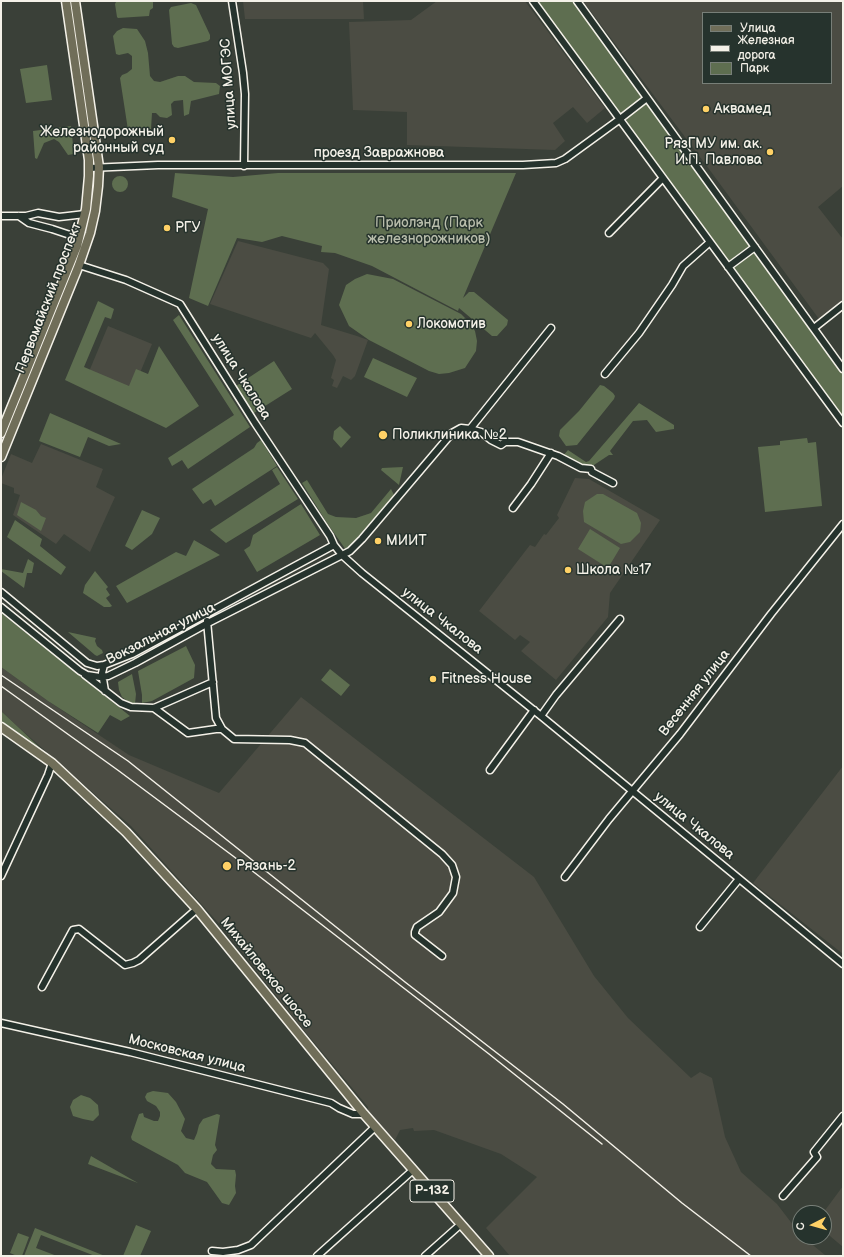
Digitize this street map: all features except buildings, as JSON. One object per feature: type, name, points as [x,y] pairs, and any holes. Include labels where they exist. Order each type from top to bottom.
[{"type":"main road","name":"Первомайский проспект","points":[[1,433],[71,262],[85,214],[89,168],[66,1]]},
{"type":"main road","name":"Первомайский проспект","points":[[1,457],[79,265],[95,211],[99,167],[75,1]]},
{"type":"main road","name":"Михайловское шоссе","points":[[1,727],[52,763],[126,832],[197,909],[364,1114],[489,1256]]},
{"type":"street","name":"улица МОГЭС","points":[[232,1],[237,26],[245,94],[244,166]]},
{"type":"street","points":[[533,1],[843,423]]},
{"type":"street","points":[[577,1],[843,368]]},
{"type":"street","name":"проезд Завражнова","points":[[89,168],[158,165],[523,165],[556,163],[565,159],[647,98]]},
{"type":"street","points":[[610,233],[663,178]]},
{"type":"street","points":[[1,216],[19,216],[38,213],[59,217],[85,214]]},
{"type":"street","points":[[19,216],[29,223],[79,238]]},
{"type":"street","points":[[605,374],[639,333],[672,285],[683,266],[710,242]]},
{"type":"street","points":[[728,267],[755,247]]},
{"type":"street","name":"улица Чкалова","points":[[79,265],[126,280],[180,304],[255,423],[342,555],[362,573],[534,710],[843,964]]},
{"type":"street","points":[[814,328],[843,305]]},
{"type":"street","points":[[551,328],[470,429],[481,432],[491,440],[501,444],[505,442],[518,442],[550,453],[581,468],[591,470],[592,472],[613,483]]},
{"type":"street","name":"Вокзальная улица","points":[[1,607],[80,671],[87,675],[108,676],[350,551],[362,539],[452,433],[461,428],[470,429]]},
{"type":"street","points":[[513,508],[531,484],[550,453]]},
{"type":"street","name":"Весенняя улица","points":[[565,877],[609,819],[680,734],[843,524]]},
{"type":"street","name":"Вокзальная улица","points":[[1,592],[87,663],[97,666],[104,665],[132,654],[334,545]]},
{"type":"street","points":[[205,614],[208,623],[216,718],[222,729],[234,739],[305,742],[442,854],[452,865],[456,878],[453,893],[439,912],[417,927],[415,932],[415,935],[442,956]]},
{"type":"street","points":[[541,716],[556,695],[620,619]]},
{"type":"street","points":[[104,665],[102,669],[102,676],[105,691]]},
{"type":"street","points":[[80,671],[121,703],[126,705],[154,708],[213,682]]},
{"type":"street","points":[[154,708],[188,733],[222,729]]},
{"type":"street","points":[[490,770],[534,710]]},
{"type":"street","points":[[1,876],[48,775],[52,763]]},
{"type":"street","points":[[700,927],[739,878]]},
{"type":"street","points":[[42,987],[73,930],[79,929],[125,965],[139,960],[197,909]]},
{"type":"street","name":"Московская улица","points":[[1,1022],[331,1102],[339,1108],[353,1114],[364,1114]]},
{"type":"street","points":[[783,1196],[817,1157],[814,1152],[843,1116]]},
{"type":"street","points":[[212,1251],[223,1252],[238,1250],[250,1245],[375,1127]]},
{"type":"street","points":[[318,1256],[413,1170]]},
{"type":"street","points":[[425,1256],[461,1224]]},
{"type":"shaded area","points":[[243,1],[363,1],[364,19],[245,19]]},
{"type":"shaded area","points":[[437,1],[525,1],[605,108],[587,123],[573,107],[553,123],[565,141],[555,150],[407,145],[407,112],[353,110],[349,22],[411,20]]},
{"type":"shaded area","name":"РязГМУ им. ак. И.П. Павлова","points":[[583,1],[843,1],[843,186],[818,207],[843,239],[843,301],[819,319]]},
{"type":"shaded area","points":[[238,241],[323,263],[329,269],[321,325],[368,340],[355,376],[351,380],[343,376],[337,388],[332,386],[334,380],[331,378],[336,360],[315,333],[311,338],[210,304]]},
{"type":"shaded area","points":[[108,326],[152,344],[127,404],[83,386]]},
{"type":"shaded area","points":[[41,444],[103,469],[96,487],[115,497],[90,552],[64,534],[56,544],[13,515],[20,495],[14,493],[14,488],[1,483],[1,479],[11,454],[32,463]]},
{"type":"shaded area","name":"Школа №17","points":[[575,478],[589,479],[660,520],[610,593],[608,617],[556,680],[521,651],[530,642],[520,635],[515,640],[479,611],[530,545],[535,547],[544,534],[546,535],[559,518],[557,515]]},
{"type":"shaded area","points":[[1,667],[48,701],[129,755],[219,793],[301,697],[534,877],[594,976],[628,1018],[691,1078],[700,1072],[712,1078],[725,1137],[741,1172],[777,1204],[792,1224],[792,1245],[813,1245],[825,1255],[510,1256],[486,1228],[537,1177],[501,1154],[434,1130],[414,1131],[413,1128],[400,1130],[395,1140],[367,1111],[368,1107],[297,1022],[222,927],[131,826],[1,711]]},
{"type":"shaded area","points":[[843,766],[843,954],[753,883]]},
{"type":"shaded area","points":[[843,1186],[843,1247],[832,1238],[832,1205],[829,1205]]},
{"type":"green space","points":[[153,1],[153,8],[150,10],[149,16],[118,18],[115,4],[116,2]]},
{"type":"green space","points":[[536,1],[574,1],[641,93],[639,100],[624,112],[620,113],[617,111]]},
{"type":"green space","points":[[191,3],[196,5],[210,35],[210,39],[208,41],[178,48],[174,47],[172,44],[169,10],[171,7]]},
{"type":"green space","points":[[123,28],[137,29],[145,41],[148,53],[150,76],[154,81],[160,82],[178,76],[185,76],[194,82],[216,83],[220,86],[219,94],[191,101],[189,114],[184,116],[183,100],[174,101],[171,104],[172,115],[167,118],[160,117],[156,113],[152,113],[151,129],[128,130],[120,78],[132,69],[132,56],[128,53],[119,55],[116,54],[113,36],[117,31]]},
{"type":"green space","points":[[47,65],[52,100],[26,103],[20,69]]},
{"type":"green space","points":[[646,104],[652,109],[752,247],[734,260],[730,261],[726,259],[628,125],[627,118]]},
{"type":"green space","points":[[71,126],[74,154],[68,155],[59,142],[54,139],[44,143],[37,159],[35,158],[33,131]]},
{"type":"green space","name":"Приолэнд (Парк железнорожников)","points":[[175,173],[233,177],[278,173],[516,173],[463,298],[469,292],[474,292],[508,320],[507,325],[497,336],[492,336],[459,308],[458,311],[372,266],[335,253],[321,252],[322,246],[282,236],[262,242],[237,238],[208,306],[189,298],[208,209],[172,197]]},
{"type":"green space","points":[[120,176],[127,181],[128,184],[123,191],[120,192],[113,187],[112,184],[117,177]]},
{"type":"green space","points":[[754,252],[757,253],[843,373],[843,417],[734,268],[735,264]]},
{"type":"green space","name":"Локомотив","points":[[367,274],[393,279],[461,314],[475,331],[477,341],[476,351],[465,368],[449,373],[439,374],[429,371],[369,340],[349,326],[339,305],[346,285]]},
{"type":"green space","points":[[98,301],[114,309],[111,319],[105,317],[84,367],[129,386],[136,369],[148,374],[159,346],[199,406],[166,428],[65,380]]},
{"type":"green space","points":[[179,315],[250,427],[188,469],[182,460],[172,466],[168,458],[234,415],[173,320]]},
{"type":"green space","points":[[373,358],[417,378],[407,397],[364,377]]},
{"type":"green space","points":[[274,361],[292,389],[254,413],[236,386]]},
{"type":"green space","points":[[600,385],[604,386],[613,393],[615,396],[614,399],[577,445],[566,446],[559,436],[560,430],[579,411]]},
{"type":"green space","points":[[639,403],[674,425],[674,429],[656,432],[647,420],[633,421],[610,451],[613,455],[609,455],[591,467],[588,468],[562,457],[568,450],[586,462],[589,461]]},
{"type":"green space","points":[[50,413],[121,444],[109,446],[88,437],[80,457],[39,441]]},
{"type":"green space","points":[[340,426],[351,437],[341,448],[333,439],[334,431]]},
{"type":"green space","points":[[807,438],[808,443],[816,442],[822,506],[765,512],[758,447],[780,445],[780,441]]},
{"type":"green space","points":[[261,440],[277,466],[215,506],[211,499],[203,504],[192,489],[254,448]]},
{"type":"green space","points":[[277,467],[298,499],[226,543],[210,530],[280,484],[272,470]]},
{"type":"green space","points":[[403,467],[399,485],[381,470],[382,468]]},
{"type":"green space","points":[[307,480],[328,514],[336,517],[356,518],[371,513],[391,489],[395,497],[353,547],[346,550],[302,483]]},
{"type":"green space","points":[[597,494],[603,494],[637,513],[641,523],[640,532],[630,542],[621,544],[584,522],[583,511],[585,502]]},
{"type":"green space","points":[[21,502],[36,510],[41,516],[46,518],[41,531],[17,515]]},
{"type":"green space","points":[[301,504],[320,535],[257,572],[244,550],[250,546],[253,535]]},
{"type":"green space","points":[[142,510],[160,518],[152,534],[132,550],[125,546]]},
{"type":"green space","points":[[15,520],[42,539],[40,546],[66,567],[61,575],[7,537]]},
{"type":"green space","points":[[590,529],[620,548],[608,568],[578,549]]},
{"type":"green space","points":[[194,540],[220,555],[127,603],[116,586],[176,552],[186,556]]},
{"type":"green space","points":[[28,559],[34,563],[32,573],[27,573],[24,588],[1,571],[1,569],[23,573]]},
{"type":"green space","points":[[95,571],[108,587],[106,589],[110,595],[106,598],[112,606],[110,607],[104,607],[83,593],[85,585]]},
{"type":"green space","points":[[1,613],[130,716],[121,721],[110,715],[98,733],[48,701],[1,667]]},
{"type":"green space","points":[[68,632],[96,638],[95,641],[97,646],[103,653],[97,656],[95,655]]},
{"type":"green space","points":[[186,646],[195,665],[194,678],[152,701],[142,703],[138,671]]},
{"type":"green space","points":[[330,669],[350,685],[341,696],[321,680]]},
{"type":"green space","points":[[132,674],[136,694],[135,704],[122,697],[118,682]]},
{"type":"green space","points":[[1,711],[17,726],[56,763],[1,721]]},
{"type":"green space","points":[[153,1091],[168,1093],[176,1102],[185,1119],[181,1131],[186,1138],[194,1140],[199,1125],[203,1119],[217,1114],[220,1115],[215,1145],[217,1150],[213,1155],[211,1164],[216,1169],[235,1170],[236,1193],[229,1205],[222,1203],[207,1182],[185,1173],[178,1165],[132,1140],[131,1137],[139,1114],[143,1113],[144,1117],[158,1121],[160,1112],[156,1106],[147,1101],[145,1097],[147,1093]]},
{"type":"green space","points":[[81,1095],[90,1098],[98,1105],[99,1115],[93,1121],[73,1116],[70,1107],[73,1100]]},
{"type":"green space","points":[[91,1156],[138,1183],[88,1164]]},
{"type":"green space","points":[[136,1225],[151,1231],[140,1256],[123,1256]]},
{"type":"green space","points":[[35,1228],[105,1256],[95,1256],[41,1235],[36,1248],[57,1256],[24,1256]]},
{"type":"green space","points":[[18,1233],[29,1237],[22,1256],[17,1256],[10,1253]]},
{"type":"railway","points":[[1,675],[128,761],[405,982],[563,1104],[682,1203],[751,1256]]},
{"type":"railway","points":[[1,686],[233,856],[489,1054],[602,1144]]},
{"type":"place","name":"Аквамед","points":[[706,109]]},
{"type":"place","name":"Железнодорожный районный суд","points":[[172,140]]},
{"type":"place","name":"РязГМУ им. ак. И.П. Павлова","points":[[770,152]]},
{"type":"place","name":"РГУ","points":[[167,228]]},
{"type":"place","name":"Локомотив","points":[[409,324]]},
{"type":"place","name":"Поликлиника №2","points":[[383,435]]},
{"type":"place","name":"МИИТ","points":[[378,541]]},
{"type":"place","name":"Школа №17","points":[[568,570]]},
{"type":"place","name":"Fitness House","points":[[433,679]]},
{"type":"place","name":"Рязань-2","points":[[227,866]]}]
